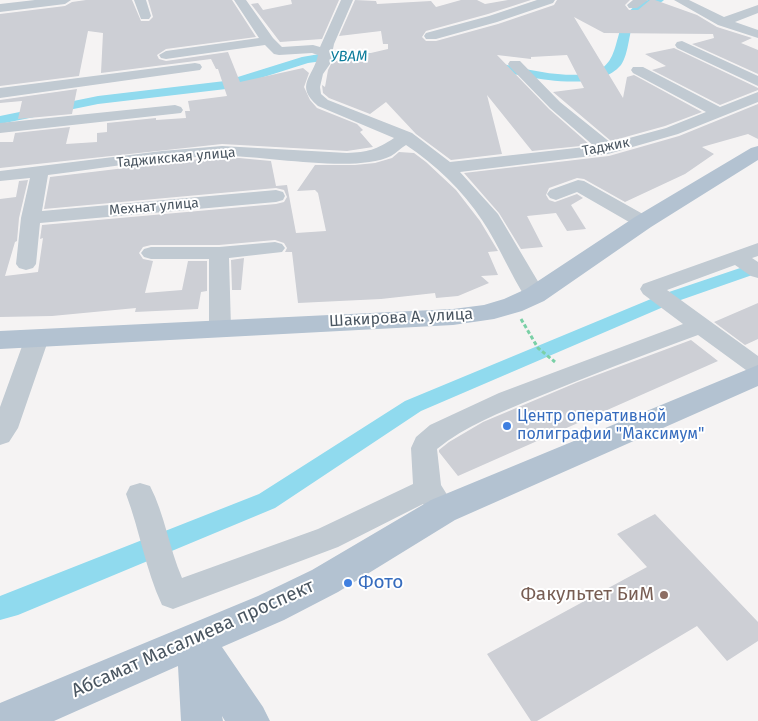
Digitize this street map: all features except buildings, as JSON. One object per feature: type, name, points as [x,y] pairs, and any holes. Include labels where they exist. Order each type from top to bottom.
[{"type":"main road","name":"Шакирова А. улица","points":[[0,340],[453,317],[485,313],[524,300],[643,222],[758,152]]},
{"type":"main road","name":"Абсамат Масалиева проспект","points":[[6,721],[271,608],[325,581],[436,499],[758,375]]},
{"type":"main road","points":[[194,640],[202,721]]},
{"type":"main road","points":[[194,640],[249,721]]},
{"type":"street","points":[[0,8],[65,0]]},
{"type":"street","points":[[140,0],[144,16]]},
{"type":"street","points":[[240,0],[268,41],[279,51],[313,49],[323,58]]},
{"type":"street","points":[[348,0],[316,74],[313,87],[314,95],[323,103],[406,137],[424,148],[446,168],[469,191],[491,218],[524,300]]},
{"type":"street","points":[[431,36],[493,19],[549,0]]},
{"type":"street","points":[[680,0],[723,22],[758,34]]},
{"type":"street","points":[[723,22],[758,9]]},
{"type":"street","points":[[154,57],[268,41]]},
{"type":"street","points":[[682,45],[758,82]]},
{"type":"street","points":[[0,93],[196,67]]},
{"type":"street","points":[[519,68],[554,105],[608,149]]},
{"type":"street","points":[[638,70],[720,113]]},
{"type":"street","name":"Таджик","points":[[446,168],[608,149],[672,131],[758,97]]},
{"type":"street","points":[[2,130],[175,110]]},
{"type":"street","name":"Таджикская улица","points":[[0,176],[162,156],[222,151],[347,158],[369,157],[385,152],[406,137]]},
{"type":"street","points":[[26,264],[31,218],[40,172]]},
{"type":"street","points":[[556,194],[578,185],[643,222]]},
{"type":"street","name":"Мехнат улица","points":[[31,218],[276,196]]},
{"type":"street","points":[[151,253],[219,254],[275,248]]},
{"type":"street","points":[[219,254],[220,328]]},
{"type":"street","points":[[749,260],[651,290],[758,367]]},
{"type":"street","points":[[144,504],[160,562],[173,595],[436,499],[422,454],[425,443],[443,429],[525,393],[700,326]]},
{"type":"street","points":[[0,435],[5,428],[37,338]]},
{"type":"path","points":[[524,300],[538,348]]},
{"type":"waterway","name":"УВАМ","points":[[484,64],[564,78],[598,75],[616,63],[631,14],[645,4],[659,0]]},
{"type":"waterway","name":"УВАМ","points":[[0,120],[98,100],[226,85],[306,60],[337,55],[385,58]]},
{"type":"waterway","points":[[0,608],[267,501],[413,406],[669,298],[758,267]]},
{"type":"place","name":"Центр оперативной полиграфии \"Максимум\"","points":[[507,426]]},
{"type":"place","name":"Фото","points":[[348,583]]},
{"type":"place","name":"Факультет БиМ","points":[[664,595]]}]
